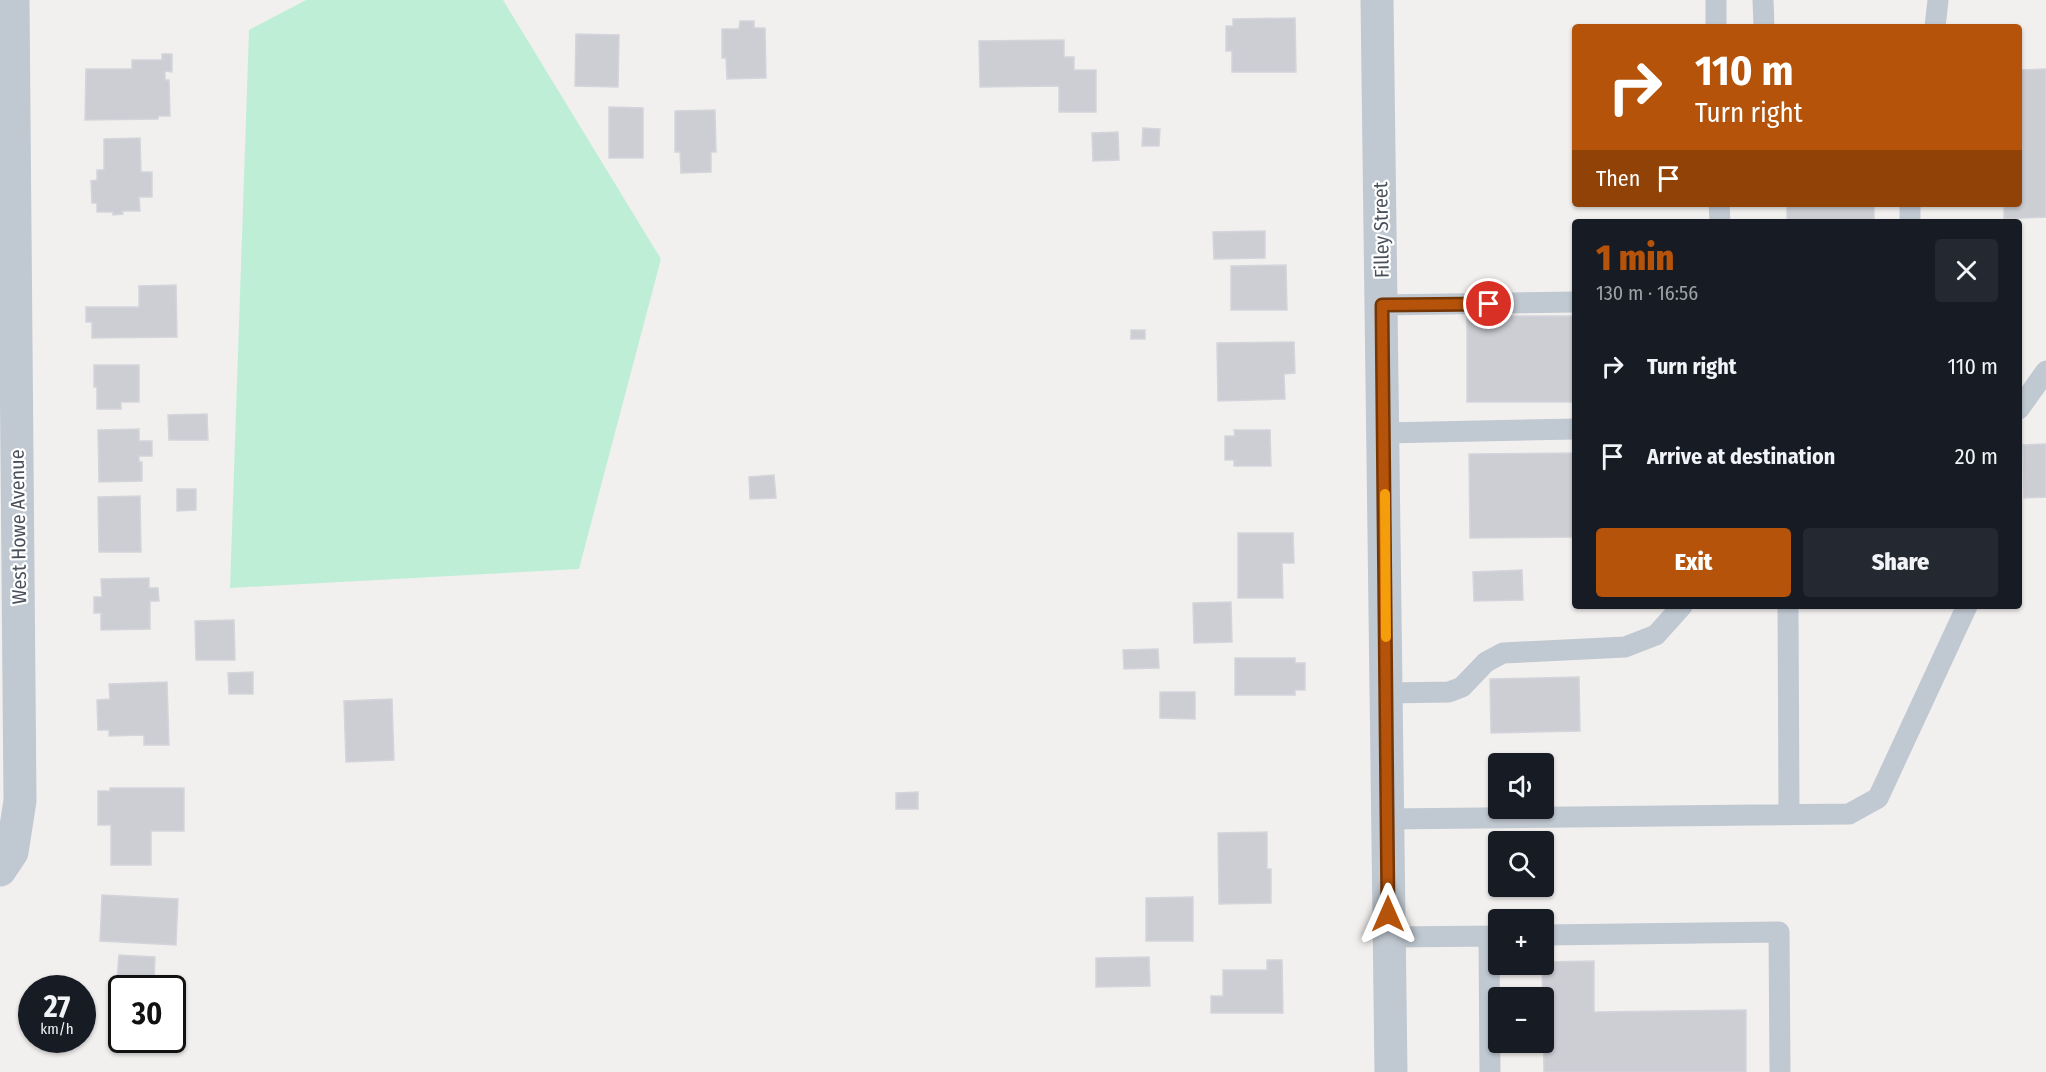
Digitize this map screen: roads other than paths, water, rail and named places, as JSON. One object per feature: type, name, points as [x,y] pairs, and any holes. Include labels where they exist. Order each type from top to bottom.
[{"type":"street","name":"West Howe Avenue","points":[[0,870],[12,852],[20,801],[13,0]]},
{"type":"street","name":"Filley Street","points":[[1377,0],[1391,1072]]},
{"type":"lane","points":[[1716,0],[1716,24]]},
{"type":"lane","points":[[1763,0],[1764,24]]},
{"type":"lane","points":[[1935,24],[1938,0]]},
{"type":"lane","points":[[1382,305],[1572,302]]},
{"type":"lane","points":[[2022,405],[2046,371]]},
{"type":"lane","points":[[1384,433],[1572,429]]},
{"type":"lane","points":[[1386,693],[1449,692],[1462,687],[1486,662],[1503,653],[1625,647],[1656,635],[1679,609]]},
{"type":"lane","points":[[1788,609],[1789,815]]},
{"type":"lane","points":[[1387,819],[1849,814],[1878,798],[1966,609]]},
{"type":"lane","points":[[1554,935],[1779,932],[1780,1072]]},
{"type":"lane","points":[[1388,937],[1488,936]]},
{"type":"lane","points":[[1490,1072],[1493,975]]}]
